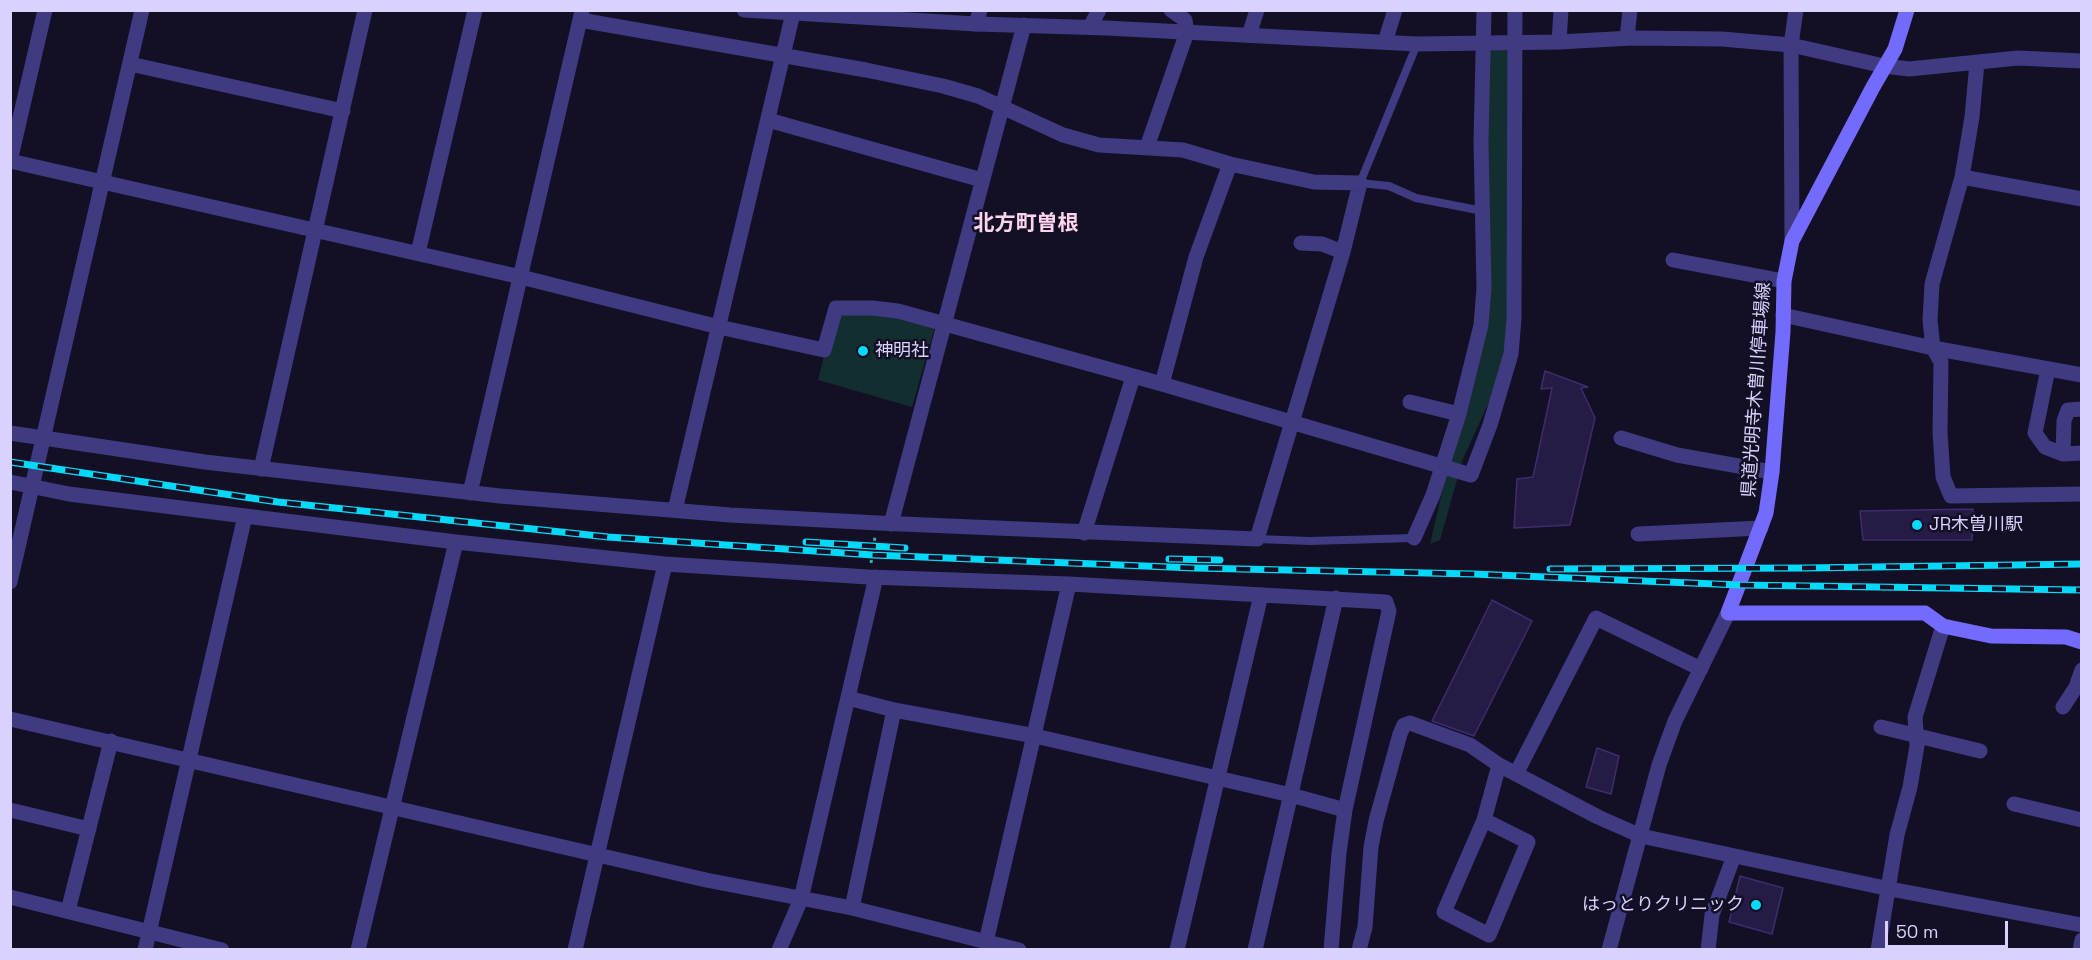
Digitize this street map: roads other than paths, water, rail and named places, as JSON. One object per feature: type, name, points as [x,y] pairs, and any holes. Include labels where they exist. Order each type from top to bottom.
[{"type":"main road","name":"県道光明寺木曽川停車場線","points":[[1728,614],[1766,513],[1773,472],[1784,315],[1784,281],[1792,241],[1895,49],[1907,10]]},
{"type":"main road","points":[[1728,614],[1925,613],[1943,626],[1990,636],[2066,637],[2082,642]]},
{"type":"street","points":[[45,10],[10,161],[521,277],[719,327],[824,350],[836,308],[898,311],[1162,384],[1471,475],[1490,425],[1511,354],[1514,319],[1515,10]]},
{"type":"street","points":[[10,582],[142,10]]},
{"type":"street","points":[[261,469],[365,10]]},
{"type":"street","points":[[418,254],[475,10]]},
{"type":"street","points":[[744,10],[978,17],[1024,25],[1417,44],[1559,42],[1627,38],[1722,39],[1791,45],[1884,66],[1909,69],[2018,58],[2082,61]]},
{"type":"street","points":[[1090,27],[1099,10]]},
{"type":"street","points":[[1148,147],[1187,32],[1185,20],[1171,10]]},
{"type":"street","points":[[1249,35],[1257,10]]},
{"type":"street","points":[[1385,42],[1395,10]]},
{"type":"street","points":[[1414,538],[1442,467],[1459,414],[1481,325],[1484,288],[1482,44],[1484,10]]},
{"type":"street","points":[[1559,42],[1562,10]]},
{"type":"street","points":[[1627,38],[1630,10]]},
{"type":"street","points":[[1792,241],[1791,45],[1796,10]]},
{"type":"street","points":[[675,510],[783,56],[800,12]]},
{"type":"street","points":[[10,433],[261,469],[470,493],[884,524],[1257,539],[1343,252],[1360,183],[1314,182],[1230,164],[1183,150],[1099,145],[1063,135],[1004,106],[943,86],[581,15],[470,493]]},
{"type":"street","points":[[884,524],[945,324],[1024,25]]},
{"type":"street","points":[[1977,63],[1972,117],[1962,177],[1932,284],[1930,320],[1933,348],[1941,362],[1940,432],[1943,477],[1952,496],[2082,494]]},
{"type":"street","points":[[130,64],[343,111]]},
{"type":"street","points":[[768,120],[982,180]]},
{"type":"street","points":[[1162,384],[1196,257],[1230,164]]},
{"type":"street","points":[[1962,177],[2082,199]]},
{"type":"street","points":[[1301,243],[1322,244],[1343,252]]},
{"type":"street","points":[[1673,260],[1784,281]]},
{"type":"street","points":[[1784,315],[1933,348],[2082,375]]},
{"type":"street","points":[[2048,369],[2035,433],[2045,447],[2062,454],[2082,453]]},
{"type":"street","points":[[1084,533],[1133,377]]},
{"type":"street","points":[[1410,402],[1459,414]]},
{"type":"street","points":[[2062,454],[2064,421],[2068,410],[2082,409]]},
{"type":"street","points":[[1621,438],[1677,455],[1773,472]]},
{"type":"street","points":[[10,482],[69,494],[456,542],[665,564],[872,577],[1069,584],[1383,601],[1388,604],[1389,610],[1345,810],[1331,950]]},
{"type":"street","points":[[145,950],[245,516]]},
{"type":"street","points":[[1638,534],[1761,528]]},
{"type":"street","points":[[358,950],[456,542]]},
{"type":"street","points":[[579,949],[597,854],[665,564]]},
{"type":"street","points":[[779,950],[801,899],[848,698],[872,577]]},
{"type":"street","points":[[986,942],[1069,584]]},
{"type":"street","points":[[1177,950],[1261,595]]},
{"type":"street","points":[[1255,950],[1336,598]]},
{"type":"street","points":[[1609,950],[1659,765],[1674,721],[1728,614]]},
{"type":"street","points":[[1516,774],[1596,618],[1701,669]]},
{"type":"street","points":[[1878,950],[1890,889],[1897,835],[1910,788],[1917,746],[1915,717],[1943,626]]},
{"type":"street","points":[[2063,707],[2076,687],[2082,670]]},
{"type":"street","points":[[848,698],[894,710],[1035,736],[1291,795],[1345,810]]},
{"type":"street","points":[[852,908],[894,710]]},
{"type":"street","points":[[10,718],[706,880],[852,908],[1019,950]]},
{"type":"street","points":[[1359,950],[1365,927],[1371,847],[1376,820],[1404,726],[1410,723],[1470,745],[1499,765],[1598,817],[1641,836],[1890,889],[2082,925]]},
{"type":"street","points":[[1881,727],[1980,751]]},
{"type":"street","points":[[68,911],[111,741]]},
{"type":"street","points":[[1484,820],[1528,842],[1489,935],[1443,912],[1484,820],[1499,765]]},
{"type":"street","points":[[2014,804],[2082,820]]},
{"type":"street","points":[[10,810],[89,829]]},
{"type":"street","points":[[1708,950],[1712,915],[1734,856]]},
{"type":"street","points":[[10,897],[222,950]]},
{"type":"street","points":[[2080,950],[2082,940]]},
{"type":"lane","points":[[1417,44],[1360,183],[1389,186],[1416,198],[1483,211]]},
{"type":"lane","points":[[1257,539],[1310,541],[1414,538]]},
{"type":"railway","points":[[10,462],[278,502],[608,537],[873,555],[1194,568],[1473,574],[1740,585],[2082,590]]},
{"type":"railway","points":[[806,542],[905,548]]},
{"type":"railway","points":[[1169,559],[1220,560]]},
{"type":"railway","points":[[1550,569],[2082,564]]},
{"type":"place","name":"神明社","points":[[863,351]]},
{"type":"place","name":"JR木曽川駅","points":[[1917,525]]},
{"type":"place","name":"はっとりクリニック","points":[[1756,905]]},
{"type":"district","name":"北方町曽根","points":[[1026,224]]}]
